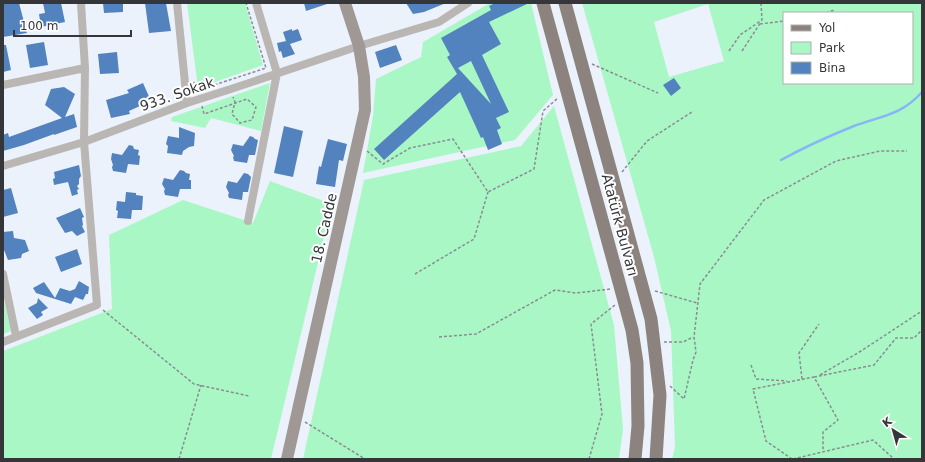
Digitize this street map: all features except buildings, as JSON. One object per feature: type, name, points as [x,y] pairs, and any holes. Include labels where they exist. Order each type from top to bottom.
[{"type":"main road","name":"Atatürk Bulvarı","points":[[543,3],[632,330],[637,363],[638,426],[635,459]]},
{"type":"main road","name":"Atatürk Bulvarı","points":[[565,3],[652,319],[660,395],[656,459]]},
{"type":"street","points":[[3,342],[97,304],[84,142],[85,68],[81,3]]},
{"type":"street","points":[[177,3],[187,103]]},
{"type":"street","points":[[248,221],[277,73],[256,3]]},
{"type":"street","name":"18. Cadde","points":[[287,459],[366,110],[364,77],[359,46],[345,3]]},
{"type":"street","name":"933. Sokak","points":[[3,166],[84,142],[187,103],[359,46],[439,22],[468,3]]},
{"type":"street","points":[[3,85],[85,68]]},
{"type":"street","points":[[3,274],[16,336]]},
{"type":"path","points":[[193,77],[195,92],[266,68],[246,3]]},
{"type":"path","points":[[742,51],[762,20],[761,3]]},
{"type":"path","points":[[829,12],[834,10]]},
{"type":"path","points":[[729,51],[740,35],[762,20]]},
{"type":"path","points":[[760,24],[783,21]]},
{"type":"path","points":[[581,60],[658,93]]},
{"type":"path","points":[[200,99],[204,114],[235,102],[247,99],[256,107],[252,120],[240,123],[232,114],[235,102],[231,89]]},
{"type":"path","points":[[415,274],[474,240],[488,192],[534,169],[543,111],[567,91]]},
{"type":"path","points":[[614,181],[647,140],[692,112]]},
{"type":"path","points":[[358,144],[383,164],[410,148],[453,139],[488,192]]},
{"type":"path","points":[[658,375],[684,399],[696,352],[694,337],[700,284],[764,200],[836,161],[880,150],[907,151]]},
{"type":"path","points":[[643,288],[698,304]]},
{"type":"path","points":[[438,336],[476,334],[556,290],[576,293],[622,293]]},
{"type":"path","points":[[589,459],[602,414],[591,324],[622,293]]},
{"type":"path","points":[[97,304],[194,384],[249,396]]},
{"type":"path","points":[[818,376],[922,311]]},
{"type":"path","points":[[802,379],[799,353],[819,324]]},
{"type":"path","points":[[894,459],[873,440],[792,459],[766,441],[753,389],[874,364],[896,338],[914,338],[922,330]]},
{"type":"path","points":[[654,342],[682,342],[694,337]]},
{"type":"path","points":[[751,365],[756,379],[790,382]]},
{"type":"path","points":[[814,377],[838,420],[823,432],[823,452]]},
{"type":"path","points":[[179,459],[201,385]]},
{"type":"path","points":[[297,416],[365,459]]},
{"type":"green space","points":[[187,3],[245,3],[263,65],[198,88]]},
{"type":"green space","points":[[490,3],[531,3],[553,95],[515,140],[363,173],[373,116],[376,79],[421,57],[423,42]]},
{"type":"green space","points":[[582,3],[922,3],[922,459],[672,459],[675,447],[671,331],[654,257]],"holes":[[[708,4],[724,61],[669,77],[654,22]]]},
{"type":"green space","points":[[270,83],[261,131],[211,118],[205,128],[171,121],[172,117]]},
{"type":"green space","points":[[554,106],[614,325],[623,429],[619,459],[303,459],[364,180],[521,146]]},
{"type":"green space","points":[[270,181],[332,204],[271,459],[4,459],[3,351],[112,309],[109,235],[183,200],[253,223]]},
{"type":"green space","points":[[3,296],[11,331],[3,334]]},
{"type":"waterway","points":[[781,160],[808,146],[854,126],[891,114],[907,106],[922,92]]}]
